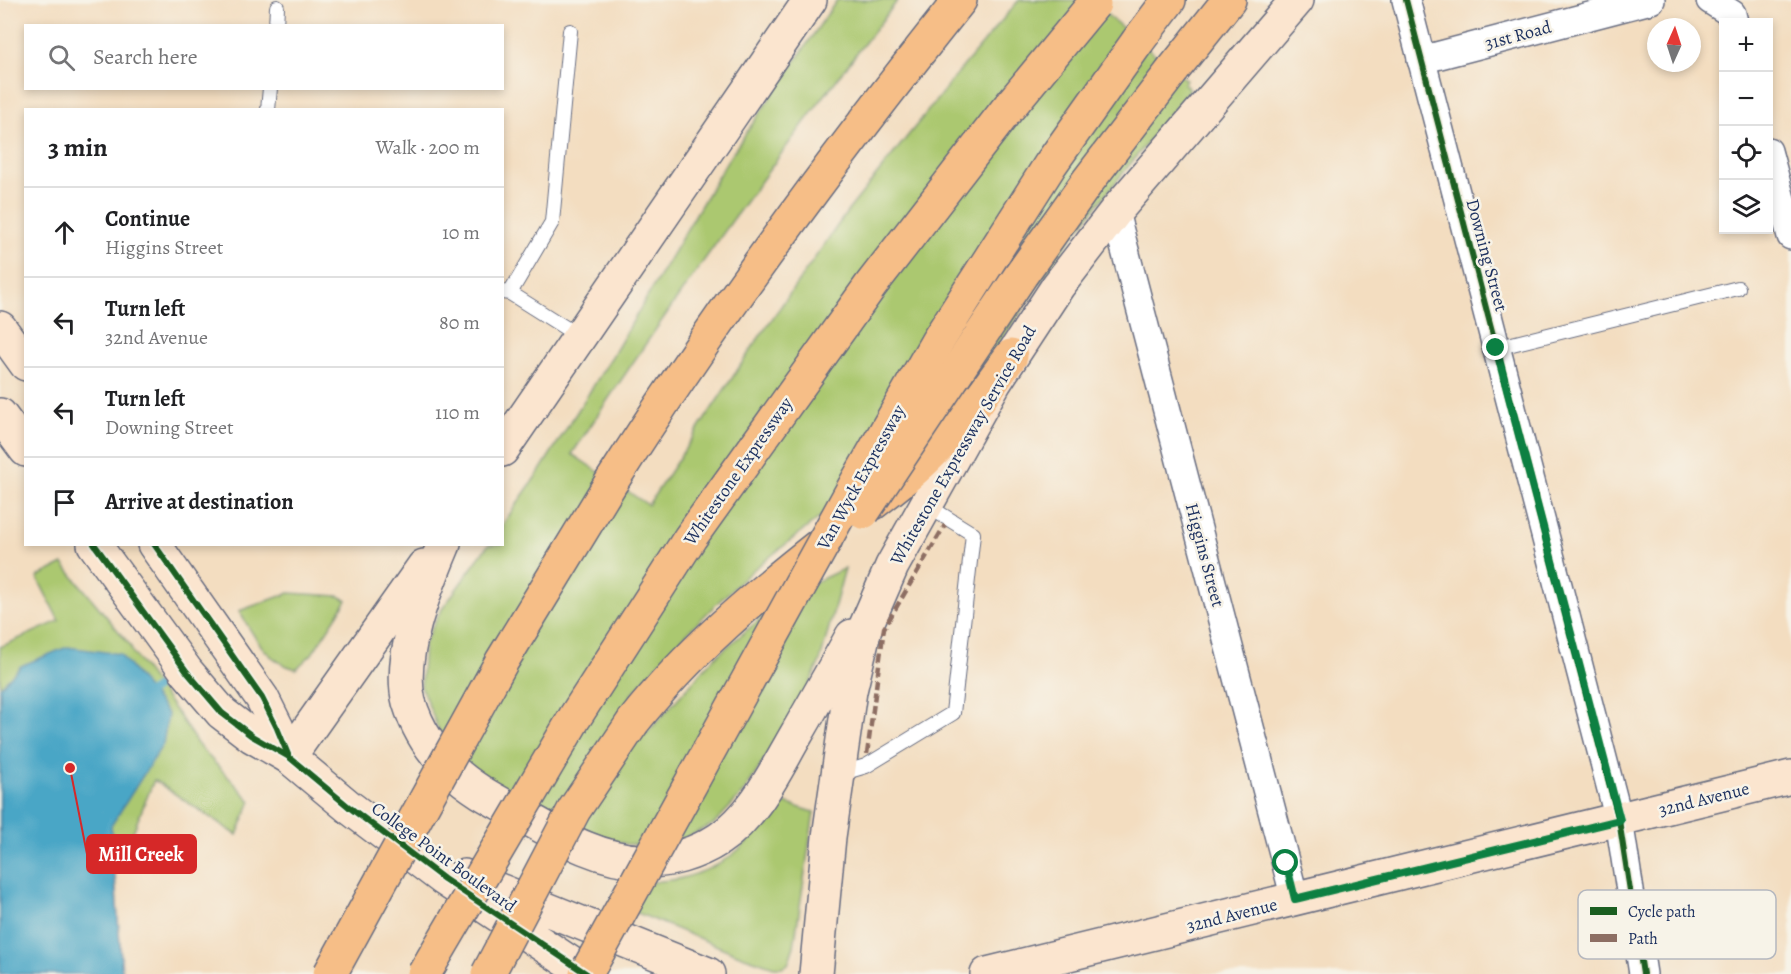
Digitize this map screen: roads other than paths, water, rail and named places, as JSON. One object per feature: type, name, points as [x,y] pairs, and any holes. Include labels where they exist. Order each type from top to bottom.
[{"type":"highway","points":[[330,974],[502,661],[612,481],[669,394],[776,240],[874,108],[960,0]]},
{"type":"highway","name":"Van Wyck Expressway","points":[[586,974],[885,433],[965,296],[1050,165],[1169,0]]},
{"type":"highway","points":[[732,708],[1021,275],[1089,181],[1229,0]]},
{"type":"highway","name":"Whitestone Expressway","points":[[424,974],[575,717],[696,529],[871,285],[1005,112],[1096,2]]},
{"type":"highway","points":[[488,974],[574,810],[633,722],[678,670],[730,619],[935,451],[974,406],[1011,356]]},
{"type":"main road","points":[[504,447],[809,0]]},
{"type":"main road","name":"Whitestone Expressway Service Road","points":[[816,974],[824,885],[846,711],[860,646],[878,595],[892,566],[1011,356],[1058,286],[1115,212],[1297,0]]},
{"type":"main road","points":[[0,328],[24,361]]},
{"type":"main road","name":"College Point Boulevard","points":[[95,546],[187,672],[222,712],[252,736],[289,757],[349,807],[470,897],[586,974]]},
{"type":"main road","name":"College Point Boulevard","points":[[155,546],[262,698],[289,757]]},
{"type":"main road","points":[[289,757],[437,546]]},
{"type":"main road","points":[[443,546],[419,612],[407,666],[409,700],[422,733],[453,771],[486,795],[588,849],[615,858],[642,861],[671,858],[696,852],[723,836],[747,814],[771,780],[892,566]]},
{"type":"main road","name":"32nd Avenue","points":[[987,974],[1791,777]]},
{"type":"main road","points":[[411,854],[708,974]]},
{"type":"street","name":"Downing Street","points":[[1406,0],[1620,820],[1630,890]]},
{"type":"street","name":"31st Road","points":[[1421,60],[1651,0]]},
{"type":"street","points":[[1710,0],[1732,14],[1733,18]]},
{"type":"street","points":[[1773,170],[1791,236]]},
{"type":"street","name":"Higgins Street","points":[[1115,212],[1295,899]]},
{"type":"street","name":"Downing Street","points":[[1641,959],[1643,974]]},
{"type":"lane","points":[[276,24],[277,7]]},
{"type":"lane","points":[[570,31],[552,222],[506,292],[580,337]]},
{"type":"lane","points":[[268,108],[270,90]]},
{"type":"lane","points":[[1496,348],[1738,288]]},
{"type":"lane","points":[[837,775],[866,766],[953,713],[973,534],[926,505]]},
{"type":"water","points":[[67,647],[120,654],[168,714],[163,744],[111,826],[122,974],[0,974],[0,687],[21,666]]},
{"type":"waterway","points":[[143,697],[157,687]]},
{"type":"place","name":"Mill Creek","points":[[70,768]]}]
